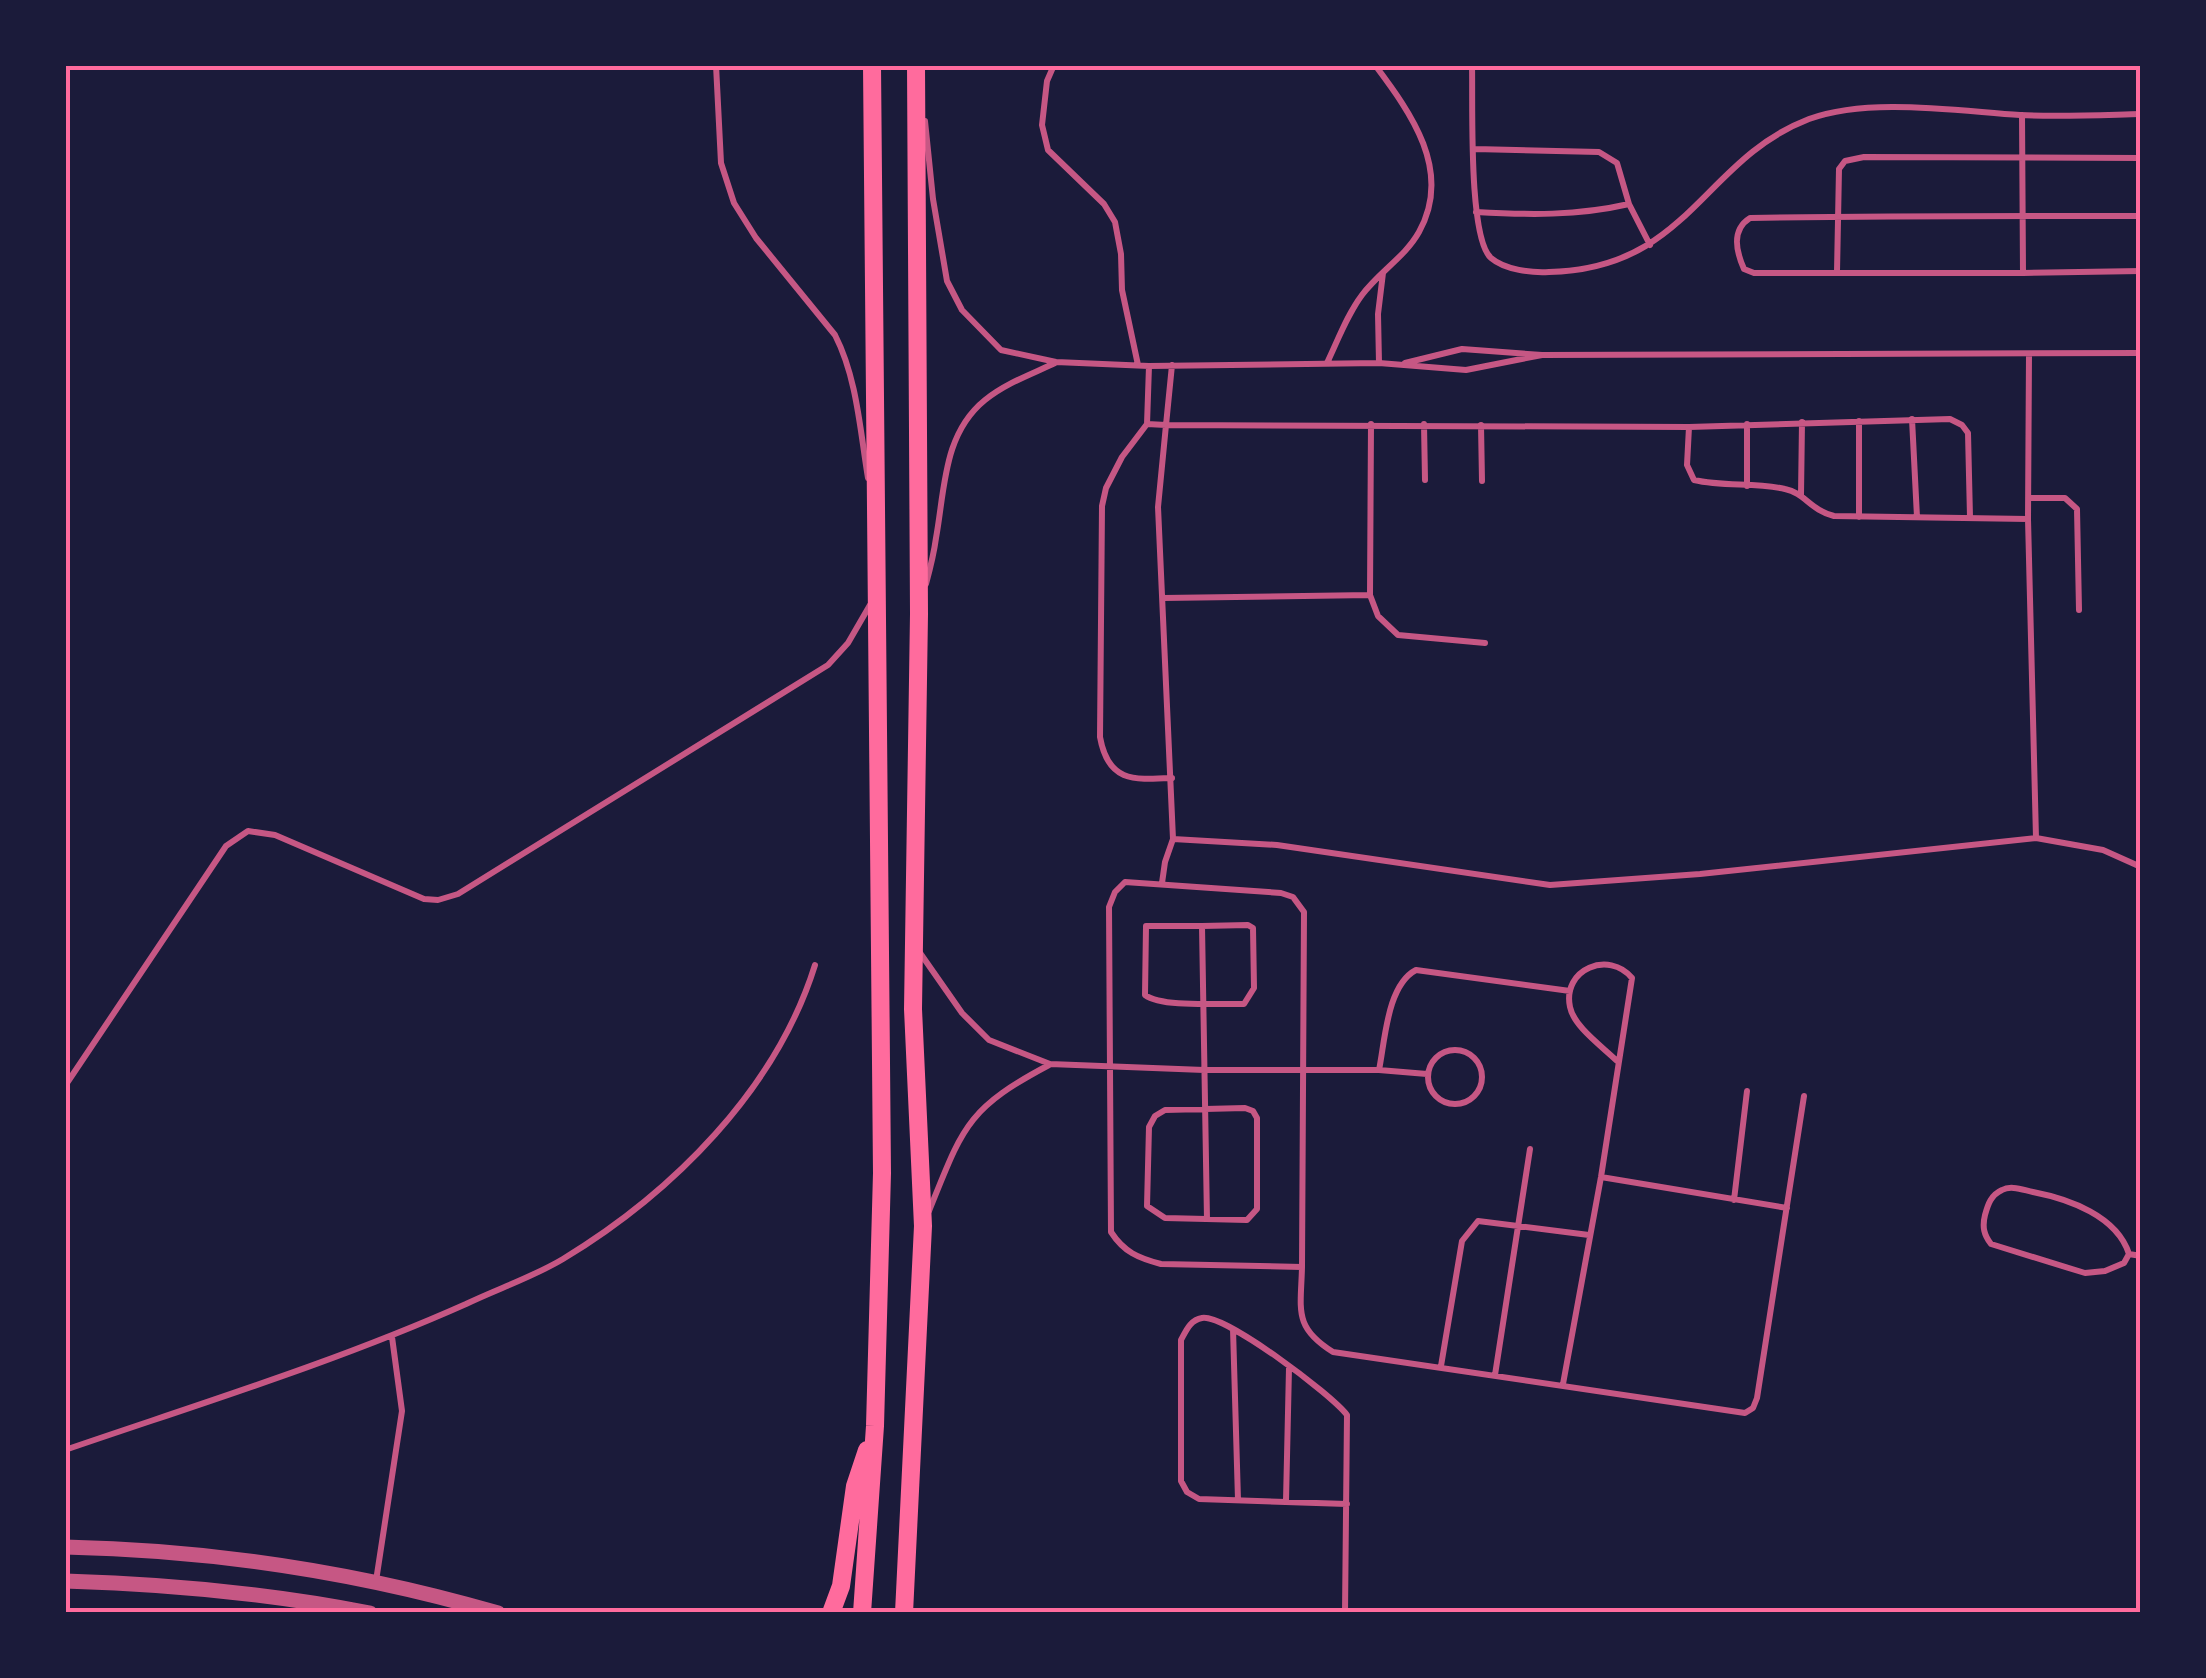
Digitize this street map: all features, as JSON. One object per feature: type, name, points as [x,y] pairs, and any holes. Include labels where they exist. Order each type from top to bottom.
[{"type":"main road","points":[[862,1613],[875,1426],[882,1173],[872,65]]},
{"type":"main road","points":[[904,1613],[923,1226],[913,1009],[919,614],[917,65]]},
{"type":"main road","points":[[831,1613],[849,1546],[855,1486],[875,1426]]},
{"type":"main road","points":[[906,1578],[916,1613]]},
{"type":"street","points":[[65,1547],[180,1553],[376,1581],[498,1613]]},
{"type":"street","points":[[65,1581],[166,1584],[370,1613]]},
{"type":"lane","points":[[716,65],[722,164],[734,202],[756,238],[835,335],[843,352],[856,406],[876,532]]},
{"type":"lane","points":[[917,65],[947,281],[962,310],[1001,350],[1056,362],[1138,366],[1379,363],[1466,370],[1542,356]]},
{"type":"lane","points":[[1054,65],[1047,81],[1042,125],[1048,150],[1104,204],[1115,222],[1122,290],[1138,366]]},
{"type":"lane","points":[[1328,363],[1361,296],[1420,231],[1431,198],[1432,169],[1417,125],[1375,65]]},
{"type":"lane","points":[[1472,65],[1476,212],[1482,242],[1489,257],[1512,268],[1541,272],[1604,266],[1630,257],[1684,219],[1762,146],[1810,119],[1840,112],[1890,109],[2022,115],[2141,114]]},
{"type":"lane","points":[[2022,115],[2023,273]]},
{"type":"lane","points":[[1474,149],[1598,152],[1617,163],[1629,204],[1650,245]]},
{"type":"lane","points":[[1837,272],[1839,169],[1845,161],[1864,157],[2141,158]]},
{"type":"lane","points":[[1476,212],[1542,216],[1629,204]]},
{"type":"lane","points":[[2141,216],[1750,218],[1737,233],[1738,254],[1744,269],[1754,274],[2141,272]]},
{"type":"lane","points":[[1379,363],[1378,314],[1383,271]]},
{"type":"lane","points":[[1399,365],[1462,348],[1542,356],[2141,353]]},
{"type":"lane","points":[[2029,354],[2028,519],[2036,838]]},
{"type":"lane","points":[[919,614],[936,538],[944,474],[959,434],[983,402],[1011,383],[1056,362]]},
{"type":"lane","points":[[1162,883],[1164,862],[1173,839],[1158,507],[1172,365]]},
{"type":"lane","points":[[1149,366],[1147,424],[1122,458],[1106,488],[1102,506],[1100,737],[1104,759],[1115,770],[1135,780],[1172,778]]},
{"type":"lane","points":[[1912,419],[1916,517]]},
{"type":"lane","points":[[1147,424],[1689,427],[1950,419],[1968,433],[1970,517]]},
{"type":"lane","points":[[1859,517],[1860,420]]},
{"type":"lane","points":[[1801,496],[1802,422]]},
{"type":"lane","points":[[1372,424],[1370,595],[1378,616],[1398,634],[1485,643]]},
{"type":"lane","points":[[1424,424],[1425,480]]},
{"type":"lane","points":[[1747,424],[1748,486]]},
{"type":"lane","points":[[1480,425],[1482,481]]},
{"type":"lane","points":[[1689,427],[1687,465],[1694,480],[1784,488],[1801,496],[1818,512],[1859,517],[2028,519]]},
{"type":"lane","points":[[2028,498],[2064,498],[2077,509],[2080,610]]},
{"type":"lane","points":[[65,1086],[226,846],[248,831],[276,835],[424,899],[438,900],[458,894],[828,665],[848,643],[877,594]]},
{"type":"lane","points":[[1163,598],[1370,595]]},
{"type":"lane","points":[[1173,839],[1277,845],[1550,885],[1700,874],[2036,838],[2102,850],[2141,867]]},
{"type":"lane","points":[[1302,1267],[1161,1264],[1122,1248],[1111,1232],[1109,907],[1115,892],[1125,882],[1281,892],[1293,898],[1304,912],[1302,1267],[1300,1322],[1314,1340],[1333,1352],[1750,1410],[1757,1398],[1804,1096]]},
{"type":"lane","points":[[1248,925],[1255,932],[1252,996],[1244,1004],[1201,1002],[1158,1002],[1145,996],[1146,926],[1248,925]]},
{"type":"lane","points":[[1202,926],[1207,1219]]},
{"type":"lane","points":[[914,943],[962,1014],[989,1040],[1050,1064],[1428,1074]]},
{"type":"lane","points":[[1562,1384],[1632,978],[1625,969],[1612,964],[1583,969],[1573,979],[1570,1007],[1575,1018],[1617,1061]]},
{"type":"lane","points":[[65,1450],[392,1336],[561,1260],[668,1184],[738,1104],[779,1048],[804,1001],[815,965]]},
{"type":"lane","points":[[1378,1070],[1394,999],[1405,976],[1416,970],[1570,990]]},
{"type":"lane","points":[[1449,1050],[1466,1051],[1478,1062],[1482,1079],[1476,1094],[1461,1104],[1444,1102],[1432,1091],[1428,1074],[1434,1058],[1449,1050]]},
{"type":"lane","points":[[923,1226],[968,1123],[991,1098],[1050,1064]]},
{"type":"lane","points":[[1734,1200],[1747,1091]]},
{"type":"lane","points":[[1244,1108],[1257,1118],[1256,1208],[1247,1220],[1165,1218],[1148,1206],[1148,1127],[1165,1110],[1204,1109],[1244,1108]]},
{"type":"lane","points":[[1495,1376],[1530,1149]]},
{"type":"lane","points":[[1600,1177],[1787,1208]]},
{"type":"lane","points":[[2011,1187],[2066,1198],[2104,1220],[2125,1242],[2129,1254],[2124,1263],[2105,1271],[2085,1272],[1992,1244],[1984,1235],[1983,1222],[1990,1199],[2011,1187]]},
{"type":"lane","points":[[1441,1366],[1462,1241],[1478,1220],[1589,1235]]},
{"type":"lane","points":[[2129,1254],[2141,1256]]},
{"type":"lane","points":[[1345,1613],[1348,1504],[1347,1415],[1330,1398],[1233,1328],[1204,1317],[1192,1322],[1181,1340],[1180,1481],[1187,1492],[1199,1499],[1348,1504]]},
{"type":"lane","points":[[1233,1328],[1238,1500]]},
{"type":"lane","points":[[376,1581],[402,1411],[392,1336]]},
{"type":"lane","points":[[1286,1500],[1289,1367]]}]
